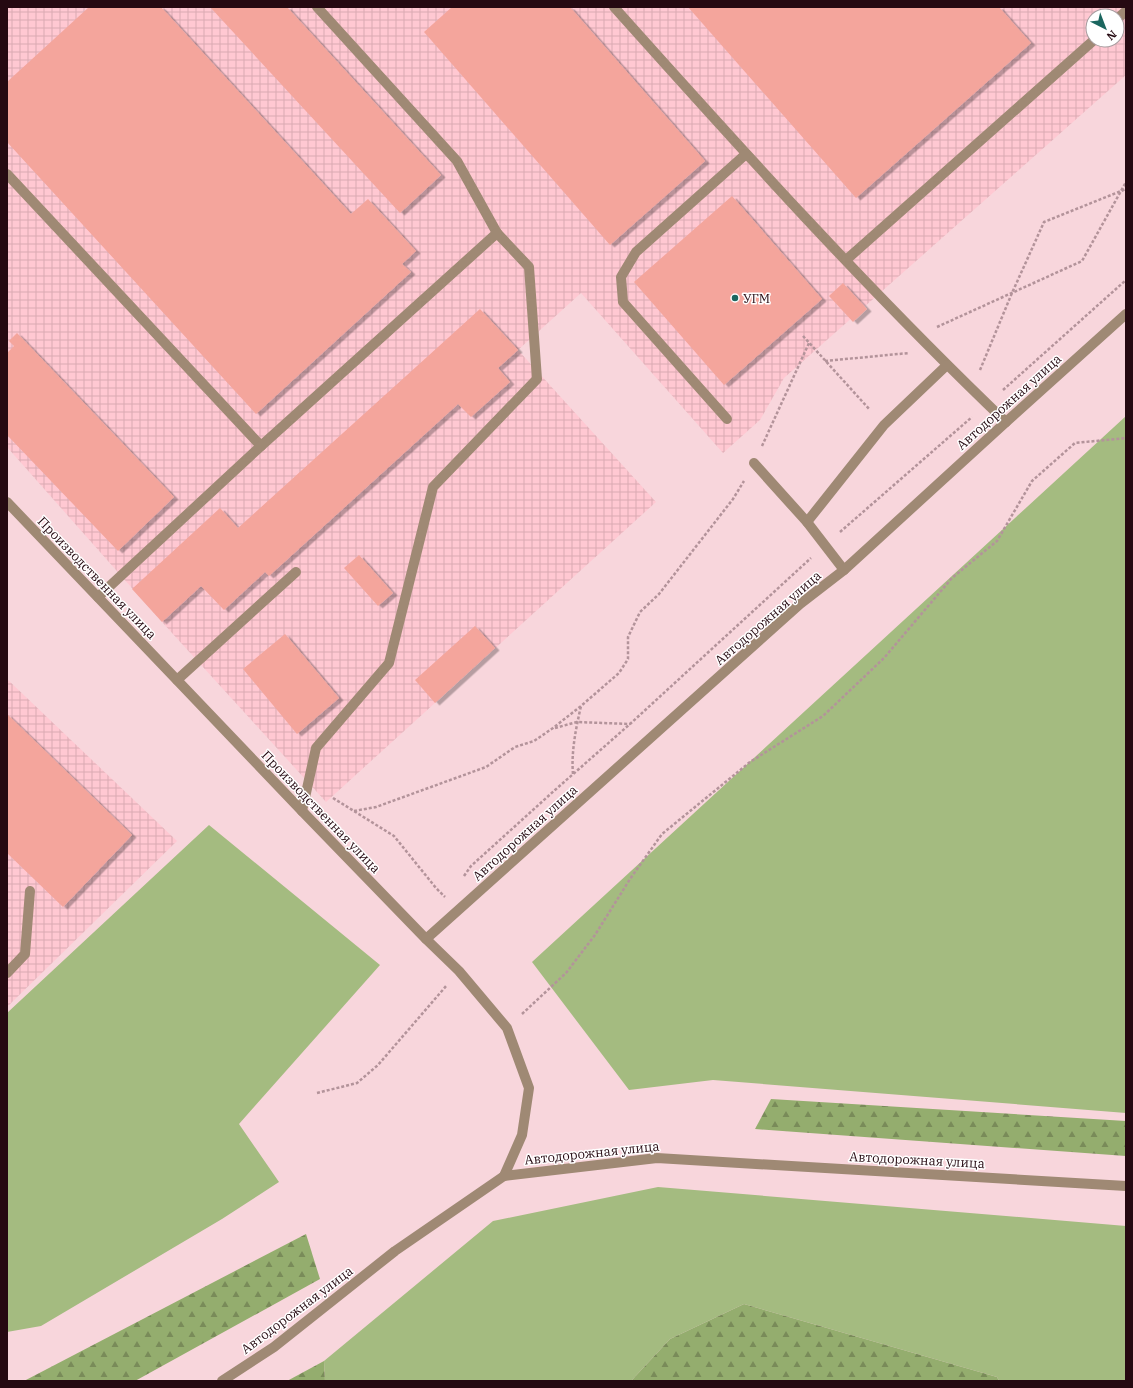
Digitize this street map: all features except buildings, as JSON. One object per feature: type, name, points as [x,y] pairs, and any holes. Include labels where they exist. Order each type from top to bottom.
[{"type":"street","points":[[302,811],[316,748],[389,663],[433,487],[537,378],[529,267],[497,234],[457,160],[317,7]]},
{"type":"street","points":[[614,7],[746,154],[846,260],[947,365],[1006,422]]},
{"type":"street","points":[[846,260],[1085,48]]},
{"type":"street","points":[[727,419],[623,302],[621,276],[636,252],[746,154]]},
{"type":"street","points":[[7,174],[261,446]]},
{"type":"street","points":[[98,597],[261,446],[497,234]]},
{"type":"street","name":"Автодорожная улица","points":[[426,939],[800,604],[844,570],[1126,314]]},
{"type":"street","points":[[808,522],[884,425],[947,365]]},
{"type":"street","points":[[754,464],[808,522],[844,570]]},
{"type":"street","name":"Производственная улица","points":[[7,502],[302,811],[459,971],[507,1028],[530,1088],[522,1135],[504,1176]]},
{"type":"street","points":[[178,680],[296,572]]},
{"type":"street","points":[[7,973],[25,954],[30,891]]},
{"type":"street","name":"Автодорожная улица","points":[[222,1381],[274,1347],[395,1251],[504,1176],[657,1158],[1126,1186]]},
{"type":"path","points":[[826,361],[910,353],[934,328],[1082,261],[1126,182]]},
{"type":"path","points":[[972,389],[1012,292],[1044,222],[1126,189]]},
{"type":"path","points":[[459,909],[460,881],[471,866],[630,724],[825,545],[987,404],[1126,280]]},
{"type":"path","points":[[802,336],[884,425]]},
{"type":"path","points":[[354,811],[376,807],[486,767],[515,747],[534,741],[553,728],[619,673],[628,659],[628,637],[640,612],[659,594],[733,499],[754,464],[809,343]]},
{"type":"path","points":[[507,1028],[566,973],[595,935],[630,879],[662,834],[750,762],[823,716],[884,658],[952,578],[997,541],[1032,481],[1075,444],[1126,438]]},
{"type":"path","points":[[573,774],[572,764],[577,722],[581,706]]},
{"type":"path","points":[[553,728],[577,722],[630,724]]},
{"type":"path","points":[[333,798],[394,836],[436,888],[459,909]]},
{"type":"path","points":[[317,1093],[356,1083],[378,1065],[459,971]]},
{"type":"shaded area","points":[[7,7],[1126,7],[1126,75],[784,378],[760,420],[723,453],[581,293],[518,350],[656,502],[326,802],[162,622],[7,447]]},
{"type":"shaded area","points":[[7,679],[177,841],[7,1007]]},
{"type":"green space","points":[[1126,416],[1126,1113],[713,1080],[629,1090],[532,962]]},
{"type":"green space","points":[[209,825],[380,965],[239,1124],[279,1182],[222,1219],[41,1326],[7,1332],[7,1013]]},
{"type":"green space","points":[[771,1099],[1126,1121],[1126,1156],[755,1129]]},
{"type":"green space","points":[[658,1187],[1126,1226],[1126,1381],[999,1381],[997,1377],[744,1304],[670,1339],[631,1381],[325,1381],[324,1361],[493,1221]]},
{"type":"green space","points":[[306,1234],[320,1279],[135,1381],[24,1381]]},
{"type":"green space","points":[[744,1304],[997,1377],[999,1381],[631,1381],[670,1339]]},
{"type":"green space","points":[[324,1361],[325,1381],[287,1381]]},
{"type":"place","name":"УГМ","points":[[735,298]]}]
